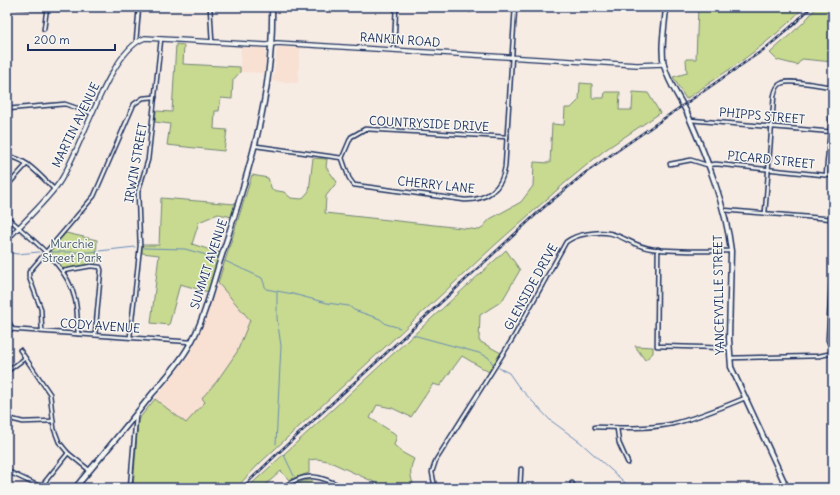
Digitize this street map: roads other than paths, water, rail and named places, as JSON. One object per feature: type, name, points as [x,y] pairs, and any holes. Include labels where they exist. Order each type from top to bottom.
[{"type":"main road","name":"SUMMIT AVENUE","points":[[75,488],[174,367],[191,342],[200,322],[256,146],[268,87],[272,43],[272,7]]},
{"type":"main road","name":"YANCEYVILLE STREET","points":[[666,7],[664,64],[669,79],[690,120],[707,165],[723,210],[731,251],[729,348],[731,367],[787,488]]},
{"type":"street","points":[[18,7],[70,7]]},
{"type":"street","points":[[136,41],[139,7]]},
{"type":"street","points":[[210,7],[212,42]]},
{"type":"street","points":[[394,49],[396,7]]},
{"type":"street","name":"CHERRY LANE","points":[[342,158],[349,178],[354,185],[476,200],[490,194],[502,181],[505,167],[515,7]]},
{"type":"street","points":[[44,29],[46,8]]},
{"type":"street","name":"RANKIN ROAD","points":[[136,41],[145,38],[266,45],[272,43],[394,49],[637,65],[664,64]]},
{"type":"street","name":"IRWIN STREET","points":[[130,337],[140,246],[137,204],[138,192],[148,160],[161,40]]},
{"type":"street","name":"MARTIN AVENUE","points":[[7,240],[54,189],[65,171],[92,112],[127,51],[136,41]]},
{"type":"street","points":[[765,213],[774,96],[780,84],[789,82],[833,87]]},
{"type":"street","points":[[42,331],[41,309],[29,277],[29,272],[94,196],[134,104],[143,98],[155,97]]},
{"type":"street","points":[[826,175],[833,100]]},
{"type":"street","points":[[7,109],[65,104],[92,112]]},
{"type":"street","name":"PHIPPS STREET","points":[[690,120],[831,132]]},
{"type":"street","name":"COUNTRYSIDE DRIVE","points":[[342,158],[352,136],[366,129],[507,137]]},
{"type":"street","points":[[256,146],[342,158]]},
{"type":"street","points":[[7,157],[14,157],[27,164],[54,189]]},
{"type":"street","name":"PICARD STREET","points":[[670,164],[691,160],[707,165],[769,169],[833,176]]},
{"type":"street","points":[[7,186],[27,164]]},
{"type":"street","points":[[723,210],[833,219]]},
{"type":"street","points":[[7,217],[46,252],[69,281],[76,300],[78,334]]},
{"type":"street","name":"GLENSIDE DRIVE","points":[[435,488],[432,472],[436,460],[512,339],[566,242],[576,236],[604,231],[616,234],[644,247],[658,249],[731,251]]},
{"type":"street","points":[[658,249],[657,346],[729,348]]},
{"type":"street","points":[[63,272],[91,266],[100,267],[101,270],[95,335]]},
{"type":"street","points":[[730,358],[819,356],[833,353],[828,340],[831,285],[833,282]]},
{"type":"street","points":[[7,317],[12,329]]},
{"type":"street","name":"CODY AVENUE","points":[[7,329],[191,342]]},
{"type":"street","points":[[20,350],[24,359],[50,394],[56,436],[68,453],[89,470]]},
{"type":"street","points":[[9,370],[24,359]]},
{"type":"street","points":[[596,427],[617,428],[673,424],[718,410],[745,398]]},
{"type":"street","points":[[130,488],[136,415]]},
{"type":"street","points":[[7,418],[23,422],[53,421]]},
{"type":"street","points":[[617,428],[619,443],[628,464]]},
{"type":"street","points":[[7,471],[41,487],[68,453]]},
{"type":"street","points":[[520,488],[521,469]]},
{"type":"street","points":[[282,488],[301,478],[313,476],[325,478],[345,488]]},
{"type":"street","points":[[572,483],[574,488]]},
{"type":"waterway","points":[[52,252],[90,252],[135,247]]},
{"type":"waterway","points":[[144,248],[185,249],[217,258]]},
{"type":"waterway","points":[[7,252],[17,254],[39,252]]},
{"type":"waterway","points":[[225,261],[262,278],[266,289],[327,303],[349,306],[354,310],[380,319],[386,324],[400,328]]},
{"type":"waterway","points":[[276,444],[281,346],[277,318],[277,292]]},
{"type":"waterway","points":[[413,335],[479,353],[488,357],[493,364]]},
{"type":"waterway","points":[[499,368],[509,373],[518,386],[550,420],[580,442],[631,488]]},
{"type":"waterway","points":[[284,455],[294,476]]},
{"type":"waterway","points":[[298,484],[301,488]]},
{"type":"railway","points":[[242,488],[543,208],[585,173],[766,48],[811,7]]},
{"type":"park label","name":"Murchie Street Park","points":[[72,251]]}]
